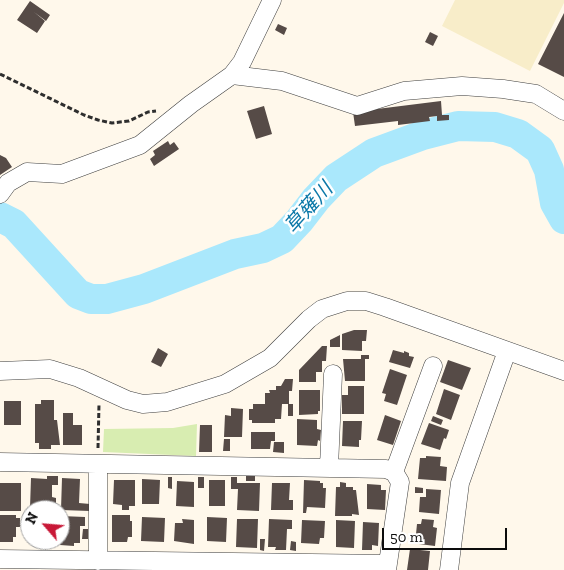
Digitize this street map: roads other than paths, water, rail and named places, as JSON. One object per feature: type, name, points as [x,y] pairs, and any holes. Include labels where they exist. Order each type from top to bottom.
[{"type":"street","points":[[0,194],[8,183],[27,172],[62,174],[140,145],[232,75],[242,62],[272,0]]},
{"type":"street","points":[[232,75],[282,81],[358,106],[404,92],[462,86],[536,94],[564,111]]},
{"type":"street","points":[[0,370],[50,369],[79,378],[127,400],[143,404],[167,402],[225,384],[270,358],[309,319],[322,309],[346,300],[366,301],[385,307],[564,372]]},
{"type":"street","points":[[449,570],[460,483],[507,350]]},
{"type":"street","points":[[394,472],[433,366]]},
{"type":"street","points":[[329,468],[332,374]]},
{"type":"street","points":[[98,458],[98,561]]},
{"type":"street","points":[[0,462],[98,458],[386,469],[394,472],[400,482],[388,567],[288,567],[0,559]]},
{"type":"waterway","name":"草薙川","points":[[0,217],[14,224],[78,294],[91,299],[107,299],[144,289],[235,254],[263,248],[282,239],[336,178],[374,153],[423,135],[458,126],[495,127],[518,134],[540,150],[549,170],[555,203],[564,219]]}]
